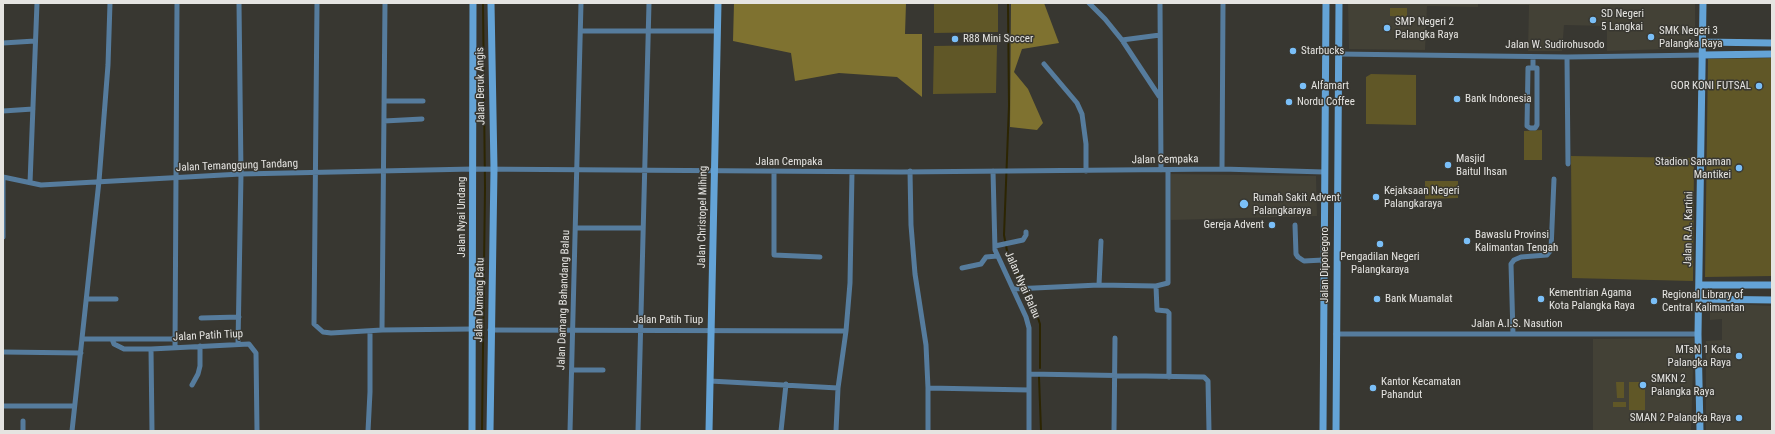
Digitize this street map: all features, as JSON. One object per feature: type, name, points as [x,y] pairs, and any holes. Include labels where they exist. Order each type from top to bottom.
[{"type":"street","points":[[30,183],[37,3]]},
{"type":"street","points":[[72,431],[99,181],[108,65],[110,3]]},
{"type":"street","points":[[175,348],[177,3]]},
{"type":"street","points":[[238,344],[241,174],[239,3]]},
{"type":"street","points":[[317,3],[314,173],[314,324],[317,329],[323,332],[473,329]]},
{"type":"street","points":[[382,330],[384,3]]},
{"type":"street","name":"Jalan Nyai Undang","points":[[472,431],[474,169],[473,3]]},
{"type":"street","name":"Jalan Beruk Angis","points":[[491,3],[492,169]]},
{"type":"street","name":"Jalan Damang Bahandang Balau","points":[[570,431],[577,228],[581,3]]},
{"type":"street","points":[[638,431],[643,171],[649,3]]},
{"type":"street","name":"Jalan Christopel Mihing","points":[[709,431],[718,3]]},
{"type":"street","points":[[1089,3],[1105,19],[1122,40],[1160,96]]},
{"type":"street","points":[[1160,3],[1161,170]]},
{"type":"street","points":[[1222,170],[1223,3]]},
{"type":"street","name":"Jalan Diponegoro","points":[[1323,431],[1326,3]]},
{"type":"street","name":"Jalan Diponegoro","points":[[1336,431],[1336,236],[1339,3]]},
{"type":"street","name":"Jalan R.A. Kartini","points":[[1700,431],[1698,334],[1703,3]]},
{"type":"street","points":[[581,31],[717,31]]},
{"type":"street","points":[[1122,40],[1160,35]]},
{"type":"street","points":[[3,43],[35,41]]},
{"type":"street","points":[[1703,42],[1772,43]]},
{"type":"street","name":"Jalan W. Sudirohusodo","points":[[1338,54],[1533,57],[1772,54]]},
{"type":"street","points":[[1533,57],[1533,68]]},
{"type":"street","points":[[1568,57],[1568,164]]},
{"type":"street","points":[[1044,64],[1077,103],[1082,114],[1086,144],[1086,171]]},
{"type":"street","points":[[1528,68],[1533,68],[1537,68],[1537,125],[1535,128],[1530,128],[1527,126],[1528,68]]},
{"type":"street","points":[[384,101],[422,101]]},
{"type":"street","points":[[3,111],[33,109]]},
{"type":"street","points":[[384,121],[422,119]]},
{"type":"street","name":"Jalan Temanggung Tandang","points":[[3,177],[41,185],[99,181],[177,179],[241,174],[492,169]]},
{"type":"street","name":"Jalan Cempaka","points":[[492,169],[774,172],[1161,170],[1324,172]]},
{"type":"street","name":"Jalan Dumang Batu","points":[[490,431],[492,169]]},
{"type":"street","points":[[1017,288],[1156,286],[1168,284],[1168,170]]},
{"type":"street","name":"Jalan Nyai Balau","points":[[993,171],[999,245],[997,256],[1017,288],[1028,323],[1034,374],[1029,390],[1029,431]]},
{"type":"street","points":[[1324,172],[1337,171]]},
{"type":"street","points":[[774,172],[774,255],[820,257]]},
{"type":"street","points":[[836,431],[838,388],[846,331],[850,276],[852,172]]},
{"type":"street","points":[[910,172],[911,225],[915,274],[926,345],[928,431]]},
{"type":"street","points":[[3,177],[3,237]]},
{"type":"street","points":[[1513,334],[1511,264],[1514,260],[1520,257],[1547,255],[1551,250],[1554,179]]},
{"type":"street","points":[[1295,225],[1296,254],[1298,257],[1304,261],[1323,260]]},
{"type":"street","points":[[577,228],[643,228]]},
{"type":"street","points":[[999,245],[1023,240],[1026,236],[1026,232]]},
{"type":"street","points":[[1324,236],[1336,236]]},
{"type":"street","points":[[1099,286],[1101,241]]},
{"type":"street","points":[[962,268],[981,264],[986,257],[997,256]]},
{"type":"street","points":[[1699,285],[1772,285]]},
{"type":"street","points":[[1156,286],[1157,310],[1167,311],[1169,314],[1169,377]]},
{"type":"street","points":[[1699,298],[1772,300]]},
{"type":"street","points":[[87,299],[116,299]]},
{"type":"street","points":[[200,318],[239,316]]},
{"type":"street","name":"Jalan Patih Tiup","points":[[490,330],[846,331]]},
{"type":"street","points":[[368,431],[370,392],[370,331]]},
{"type":"street","name":"Jalan A.I.S. Nasution","points":[[1336,334],[1698,334]]},
{"type":"street","points":[[1114,431],[1115,338]]},
{"type":"street","points":[[82,339],[176,339]]},
{"type":"street","name":"Jalan Patih Tiup","points":[[112,339],[114,344],[124,349],[151,350],[249,344],[256,353],[257,431]]},
{"type":"street","points":[[192,385],[198,374],[200,366],[200,346]]},
{"type":"street","points":[[151,350],[152,431]]},
{"type":"street","points":[[3,352],[81,353]]},
{"type":"street","points":[[572,370],[603,370]]},
{"type":"street","points":[[1034,374],[1206,378],[1209,431]]},
{"type":"street","points":[[710,381],[838,388]]},
{"type":"street","points":[[780,431],[786,384]]},
{"type":"street","points":[[928,388],[1029,390]]},
{"type":"street","points":[[3,406],[74,406]]},
{"type":"street","points":[[1323,414],[1336,414]]},
{"type":"street","points":[[23,421],[23,431]]},
{"type":"shaded area","points":[[734,3],[906,3],[905,34],[922,34],[922,97],[897,77],[839,73],[795,81],[791,53],[733,41]]},
{"type":"shaded area","points":[[934,3],[998,3],[998,32],[934,33]]},
{"type":"shaded area","points":[[1011,3],[1044,3],[1059,43],[1022,49],[1014,72],[1028,89],[1043,123],[1037,130],[1010,127]]},
{"type":"shaded area","points":[[1348,3],[1695,3],[1695,48],[1607,51],[1607,26],[1564,25],[1562,51],[1528,51],[1529,5],[1478,4],[1478,7],[1427,6],[1425,50],[1349,49]]},
{"type":"shaded area","points":[[1390,8],[1407,8],[1407,17],[1390,16]]},
{"type":"shaded area","points":[[997,45],[996,93],[933,94],[934,46]]},
{"type":"shaded area","name":"Stadion Sanaman Mantikei","points":[[1772,58],[1772,276],[1705,277],[1708,59]]},
{"type":"shaded area","points":[[1371,74],[1416,75],[1416,125],[1366,124],[1366,77]]},
{"type":"shaded area","points":[[1542,130],[1542,160],[1524,160],[1524,131]]},
{"type":"shaded area","points":[[1571,156],[1694,158],[1693,281],[1572,278]]},
{"type":"shaded area","name":"Rumah Sakit Advent Palangkaraya","points":[[1171,174],[1316,176],[1317,216],[1171,220]]},
{"type":"shaded area","points":[[1425,181],[1458,181],[1458,198],[1425,199]]},
{"type":"shaded area","points":[[1710,303],[1772,306],[1772,431],[1706,431],[1706,341],[1722,340],[1722,319],[1710,320]]},
{"type":"shaded area","name":"SMKN 2 Palangka Raya","points":[[1694,338],[1691,431],[1593,431],[1593,339]]},
{"type":"shaded area","points":[[1616,382],[1624,382],[1624,398],[1617,398]]},
{"type":"shaded area","points":[[1629,382],[1645,382],[1645,410],[1629,410]]},
{"type":"shaded area","points":[[1613,402],[1626,402],[1626,407],[1613,407]]},
{"type":"waterway","points":[[482,431],[485,188],[483,3]]},
{"type":"waterway","points":[[1008,3],[1009,106],[1004,235],[1007,251],[1022,283]]},
{"type":"waterway","points":[[1027,293],[1034,309]]},
{"type":"waterway","points":[[1037,315],[1040,324],[1040,368]]},
{"type":"waterway","points":[[1039,377],[1041,431]]},
{"type":"place","name":"SD Negeri 5 Langkai","points":[[1593,20]]},
{"type":"place","name":"SMP Negeri 2 Palangka Raya","points":[[1387,28]]},
{"type":"place","name":"SMK Negeri 3 Palangka Raya","points":[[1651,37]]},
{"type":"place","name":"R88 Mini Soccer","points":[[955,39]]},
{"type":"place","name":"Starbucks","points":[[1293,51]]},
{"type":"place","name":"Alfamart","points":[[1303,86]]},
{"type":"place","name":"GOR KONI FUTSAL","points":[[1759,86]]},
{"type":"place","name":"Bank Indonesia","points":[[1457,99]]},
{"type":"place","name":"Nordu Coffee","points":[[1289,102]]},
{"type":"place","name":"Masjid Baitul Ihsan","points":[[1448,165]]},
{"type":"place","name":"Stadion Sanaman Mantikei","points":[[1739,168]]},
{"type":"place","name":"Kejaksaan Negeri Palangkaraya","points":[[1376,197]]},
{"type":"place","name":"Rumah Sakit Advent Palangkaraya","points":[[1244,204]]},
{"type":"place","name":"Gereja Advent","points":[[1272,225]]},
{"type":"place","name":"Bawaslu Provinsi Kalimantan Tengah","points":[[1467,241]]},
{"type":"place","name":"Pengadilan Negeri Palangkaraya","points":[[1380,244]]},
{"type":"place","name":"Bank Muamalat","points":[[1377,299]]},
{"type":"place","name":"Kementrian Agama Kota Palangka Raya","points":[[1541,299]]},
{"type":"place","name":"Regional Library of Central Kalimantan","points":[[1654,301]]},
{"type":"place","name":"MTsN 1 Kota Palangka Raya","points":[[1739,356]]},
{"type":"place","name":"SMKN 2 Palangka Raya","points":[[1643,385]]},
{"type":"place","name":"Kantor Kecamatan Pahandut","points":[[1373,388]]},
{"type":"place","name":"SMAN 2 Palangka Raya","points":[[1739,418]]}]
